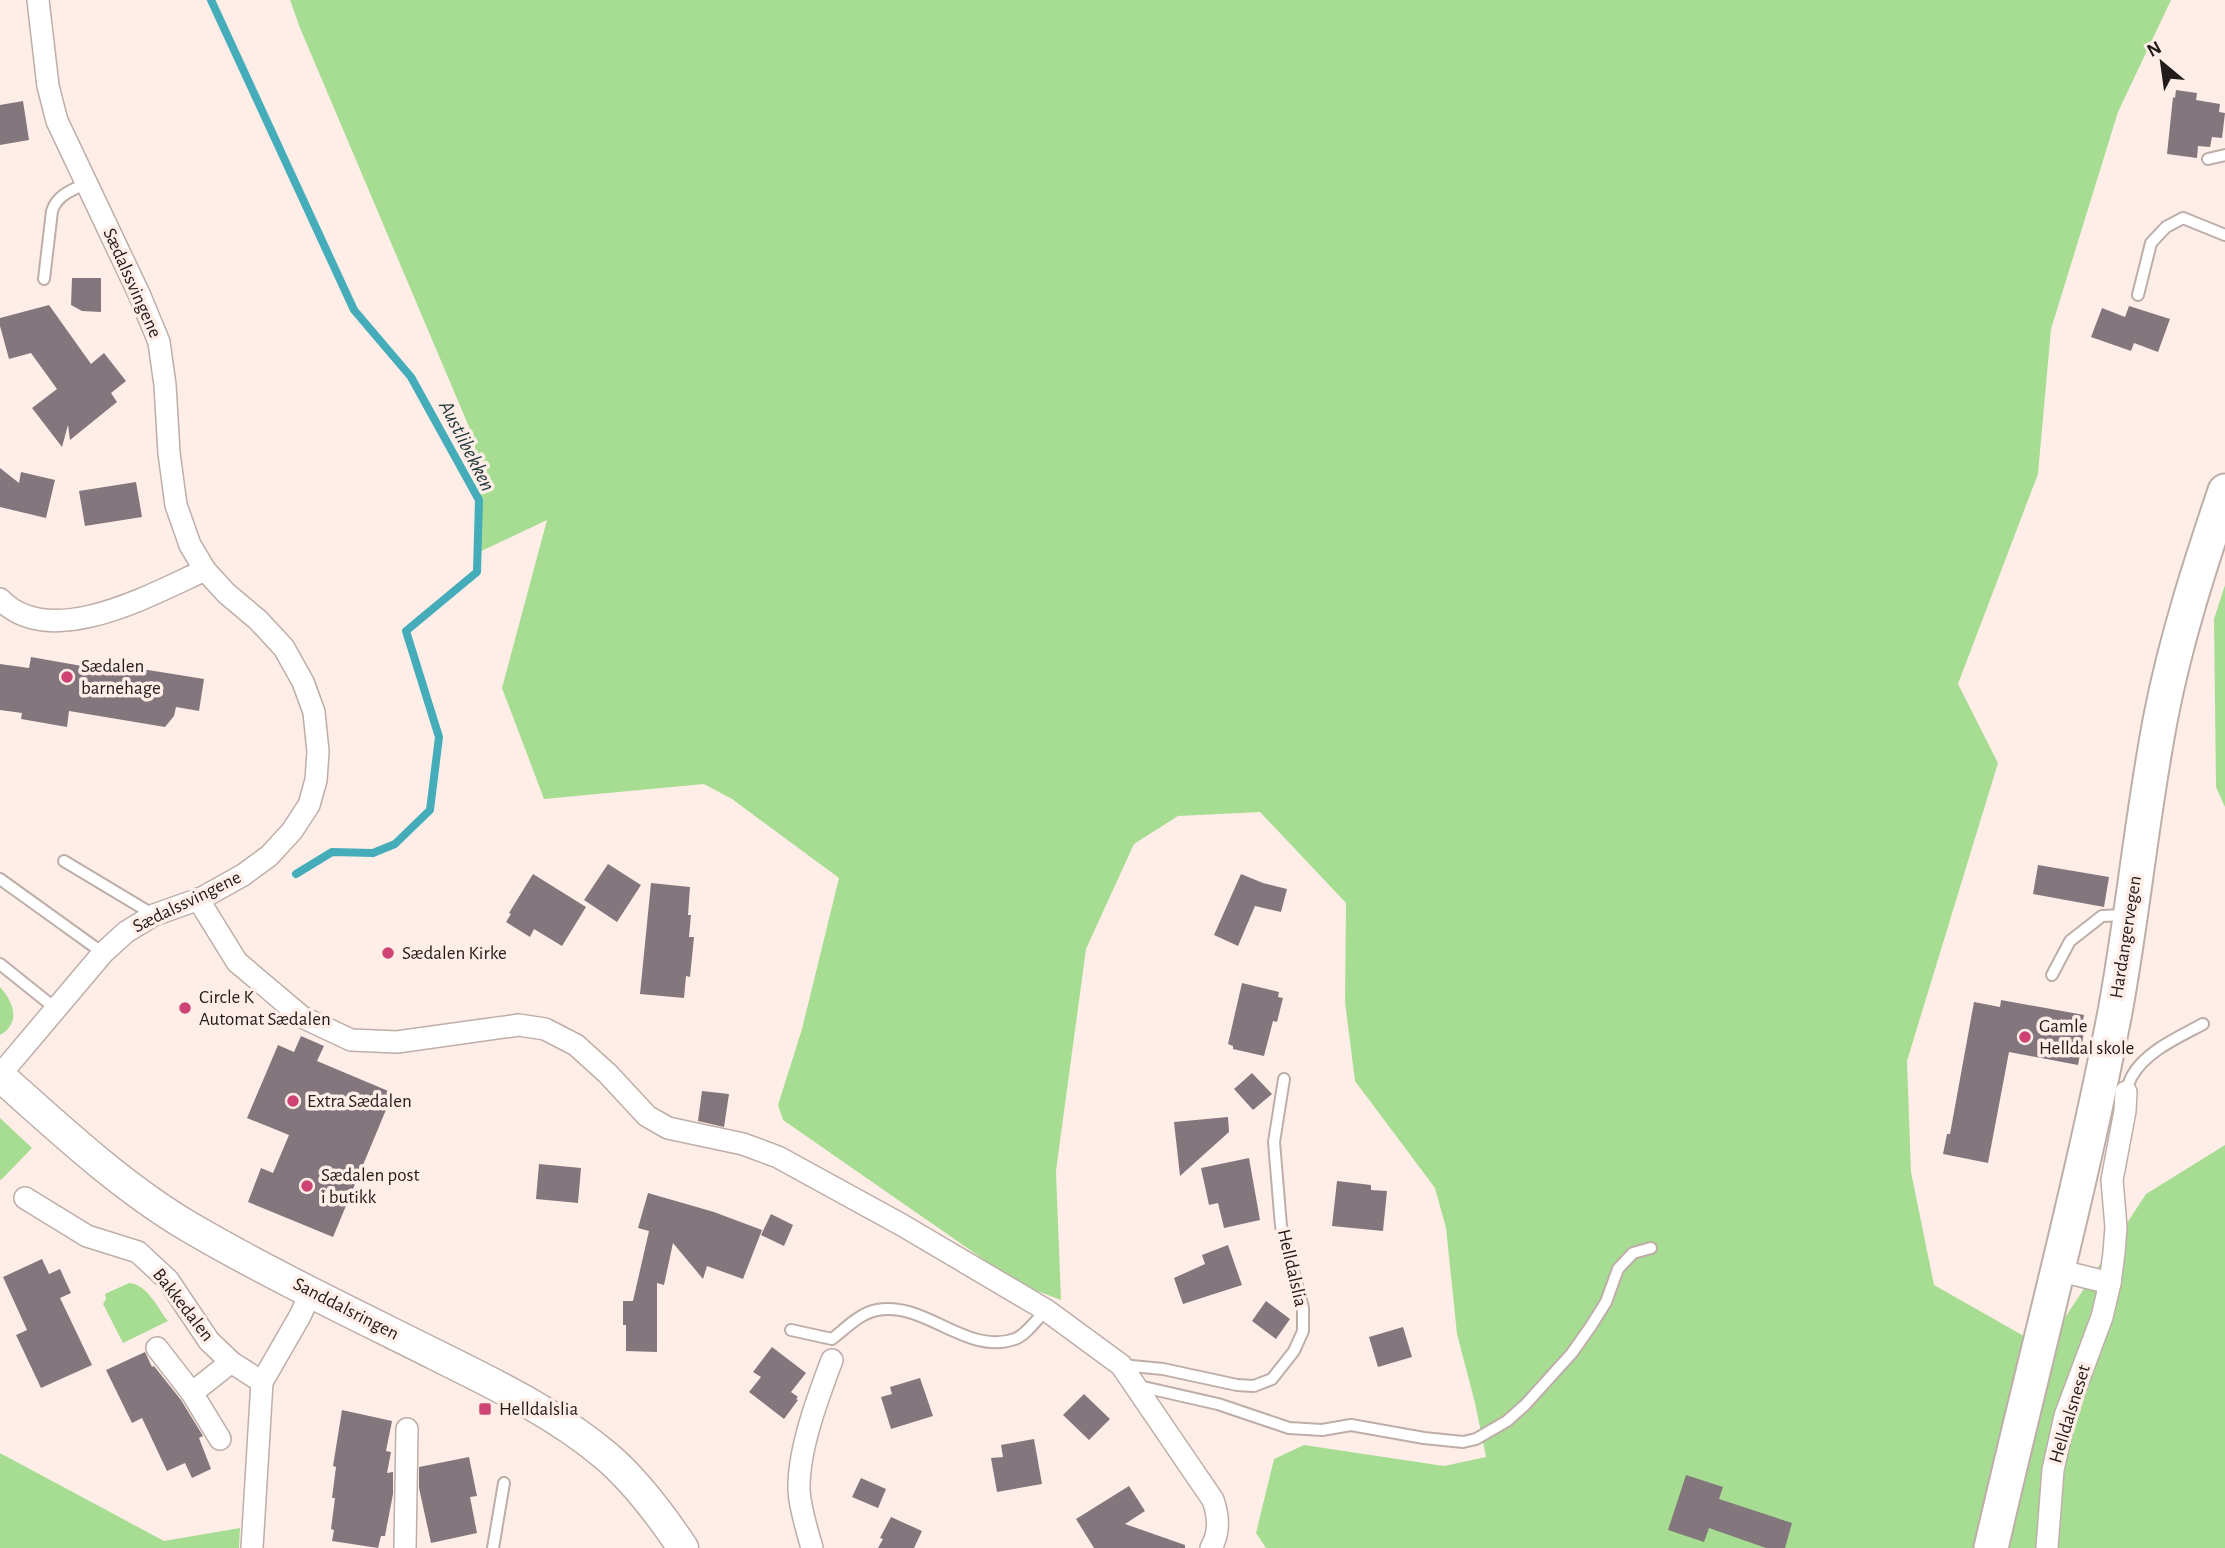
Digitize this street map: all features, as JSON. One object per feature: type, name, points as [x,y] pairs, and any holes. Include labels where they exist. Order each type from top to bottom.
[{"type":"main road","name":"Hardangervegen","points":[[1991,1548],[2101,1083],[2125,956],[2145,806],[2166,692],[2180,631],[2225,491]]},
{"type":"main road","name":"Sanddalsringen","points":[[0,1075],[63,1132],[137,1192],[198,1232],[473,1374],[580,1436],[607,1456],[639,1489],[683,1548]]},
{"type":"street","name":"Sædalssvingene","points":[[0,1075],[103,953],[126,932],[155,915],[198,899],[243,876],[269,856],[292,831],[309,805],[316,780],[318,752],[314,712],[303,682],[284,648],[205,570],[190,545],[176,505],[159,342],[57,121],[48,86],[38,0]]},
{"type":"street","points":[[0,599],[10,610],[35,618],[65,621],[95,616],[205,570]]},
{"type":"street","points":[[198,899],[237,962],[302,1017],[351,1040],[397,1042],[519,1025],[544,1029],[576,1045],[657,1123],[668,1128],[743,1144],[778,1157],[902,1225],[1046,1310],[1121,1365],[1137,1386],[1213,1500],[1219,1525],[1211,1548]]},
{"type":"street","name":"Helldalsneset","points":[[2047,1548],[2053,1470],[2065,1416],[2102,1317],[2115,1253],[2112,1181],[2126,1092]]},
{"type":"street","name":"Bakkedalen","points":[[25,1198],[87,1236],[138,1252],[168,1280],[209,1341],[231,1362],[262,1382]]},
{"type":"street","points":[[2057,1270],[2109,1283]]},
{"type":"street","points":[[252,1548],[262,1382],[311,1292]]},
{"type":"street","points":[[157,1348],[192,1393],[220,1439]]},
{"type":"street","points":[[813,1548],[799,1494],[799,1471],[819,1394],[832,1360]]},
{"type":"street","points":[[192,1393],[231,1362]]},
{"type":"street","points":[[405,1548],[407,1429]]},
{"type":"lane","points":[[2208,159],[2225,155]]},
{"type":"lane","points":[[44,279],[55,202],[62,195],[86,183]]},
{"type":"lane","points":[[2138,295],[2151,243],[2166,227],[2183,218],[2225,235]]},
{"type":"lane","points":[[64,861],[155,915]]},
{"type":"lane","points":[[0,878],[103,953]]},
{"type":"lane","points":[[2052,975],[2070,941],[2102,916],[2131,914]]},
{"type":"lane","points":[[0,964],[55,1008]]},
{"type":"lane","points":[[2126,1092],[2132,1076],[2145,1060],[2164,1045],[2203,1024]]},
{"type":"lane","name":"Helldalslia","points":[[1121,1365],[1163,1369],[1237,1385],[1254,1386],[1272,1379],[1294,1351],[1303,1331],[1303,1308],[1281,1226],[1273,1142],[1284,1079]]},
{"type":"lane","points":[[1137,1386],[1219,1404],[1289,1428],[1322,1430],[1351,1425],[1424,1438],[1463,1441],[1476,1439],[1507,1421],[1525,1405],[1572,1353],[1591,1326],[1606,1302],[1618,1269],[1633,1253],[1651,1248]]},
{"type":"lane","points":[[791,1330],[832,1339],[852,1322],[876,1310],[909,1311],[967,1337],[990,1343],[1017,1338],[1046,1310]]},
{"type":"lane","points":[[493,1548],[504,1483]]},
{"type":"green space","points":[[290,0],[2171,0],[2118,112],[2051,329],[2038,474],[1958,684],[1998,763],[1907,1061],[1911,1172],[1934,1285],[2045,1348],[2146,1194],[2225,1145],[2225,1548],[1266,1548],[1256,1533],[1274,1459],[1304,1445],[1444,1466],[1486,1457],[1457,1334],[1446,1228],[1435,1188],[1355,1081],[1345,1002],[1346,903],[1260,812],[1178,816],[1134,844],[1086,949],[1056,1171],[1061,1300],[1019,1284],[783,1120],[778,1105],[802,1029],[839,878],[732,799],[704,784],[544,799],[502,688],[547,520],[475,554],[475,441]]},
{"type":"green space","points":[[2225,585],[2225,807],[2216,787],[2214,619]]},
{"type":"green space","points":[[0,987],[12,1006],[13,1018],[11,1025],[0,1035]]},
{"type":"green space","points":[[0,1118],[32,1148],[1,1180],[0,1179]]},
{"type":"green space","points":[[129,1283],[141,1287],[168,1321],[123,1343],[103,1304],[105,1294]]},
{"type":"green space","points":[[0,1453],[164,1541],[240,1528],[239,1548],[0,1548]]},
{"type":"building","points":[[2176,90],[2197,93],[2196,100],[2220,104],[2219,112],[2225,113],[2222,138],[2212,137],[2210,147],[2198,146],[2197,158],[2167,154]]},
{"type":"building","points":[[23,101],[29,140],[0,145],[0,105]]},
{"type":"building","points":[[72,278],[101,278],[101,312],[82,311],[71,305]]},
{"type":"building","points":[[49,305],[91,364],[104,353],[126,381],[111,393],[117,402],[70,440],[68,425],[62,447],[32,408],[57,389],[31,353],[9,359],[0,326],[0,318]]},
{"type":"building","points":[[2129,306],[2170,319],[2158,352],[2134,343],[2131,351],[2091,337],[2102,308],[2125,317]]},
{"type":"building","points":[[0,468],[19,483],[21,472],[55,480],[46,518],[0,507]]},
{"type":"building","points":[[136,482],[142,517],[85,526],[79,491]]},
{"type":"building","points":[[31,657],[116,672],[117,665],[204,679],[199,711],[176,707],[174,716],[165,727],[69,711],[67,727],[21,719],[22,713],[0,710],[0,664],[29,668]]},
{"type":"building","points":[[608,864],[641,885],[617,922],[584,900]]},
{"type":"building","points":[[2038,865],[2109,877],[2104,907],[2033,894]]},
{"type":"building","points":[[533,874],[586,907],[562,946],[534,929],[530,937],[506,922]]},
{"type":"building","points":[[1241,874],[1287,889],[1281,912],[1255,906],[1238,946],[1214,935]]},
{"type":"building","points":[[651,883],[690,887],[689,937],[694,937],[690,977],[686,976],[684,998],[640,994]]},
{"type":"building","points":[[1242,983],[1279,992],[1278,997],[1283,998],[1277,1022],[1273,1021],[1264,1056],[1233,1049],[1233,1046],[1228,1044]]},
{"type":"building","name":"Gamle Helldal skole","points":[[2001,1000],[2084,1015],[2083,1021],[2086,1022],[2078,1065],[2009,1052],[1988,1163],[1943,1154],[1947,1134],[1950,1134],[1974,1002],[2000,1007]]},
{"type":"building","points":[[301,1036],[324,1046],[317,1061],[393,1093],[333,1237],[248,1202],[261,1168],[273,1173],[289,1135],[247,1118],[278,1045],[294,1052]]},
{"type":"building","points":[[1252,1073],[1272,1094],[1253,1110],[1234,1089]]},
{"type":"building","points":[[702,1091],[729,1094],[724,1127],[698,1121]]},
{"type":"building","points":[[1228,1117],[1229,1132],[1180,1176],[1174,1122]]},
{"type":"building","points":[[1249,1158],[1260,1220],[1224,1228],[1218,1203],[1209,1205],[1201,1168]]},
{"type":"building","points":[[539,1164],[581,1168],[578,1203],[536,1199]]},
{"type":"building","points":[[1337,1181],[1371,1185],[1371,1190],[1387,1191],[1383,1231],[1332,1226]]},
{"type":"building","points":[[648,1193],[714,1212],[762,1230],[743,1279],[707,1266],[703,1279],[673,1243],[664,1285],[657,1283],[657,1352],[626,1351],[623,1301],[633,1301],[649,1231],[638,1228]]},
{"type":"building","points":[[771,1214],[793,1225],[784,1246],[761,1235]]},
{"type":"building","points":[[1228,1245],[1242,1285],[1183,1304],[1174,1278],[1205,1264],[1202,1255]]},
{"type":"building","points":[[42,1259],[49,1274],[60,1269],[71,1293],[60,1298],[92,1365],[41,1388],[16,1335],[27,1330],[3,1277]]},
{"type":"building","points":[[1266,1301],[1290,1319],[1276,1339],[1252,1321]]},
{"type":"building","points":[[1403,1327],[1412,1357],[1378,1367],[1369,1337]]},
{"type":"building","points":[[772,1347],[806,1373],[791,1392],[798,1400],[784,1419],[749,1392],[761,1377],[753,1372]]},
{"type":"building","points":[[145,1352],[152,1367],[154,1366],[181,1400],[203,1436],[199,1438],[211,1469],[192,1478],[185,1463],[167,1471],[142,1418],[132,1423],[106,1370]]},
{"type":"building","points":[[920,1378],[933,1416],[891,1429],[881,1397],[892,1394],[890,1387]]},
{"type":"building","points":[[1084,1394],[1110,1419],[1089,1440],[1063,1415]]},
{"type":"building","points":[[342,1410],[392,1421],[386,1451],[391,1452],[387,1473],[393,1472],[393,1494],[385,1536],[381,1536],[378,1548],[332,1541],[335,1498],[332,1498],[336,1467],[333,1466]]},
{"type":"building","points":[[1034,1439],[1042,1484],[997,1492],[991,1458],[1003,1457],[1001,1445]]},
{"type":"building","points":[[469,1457],[477,1496],[470,1497],[477,1533],[431,1543],[419,1488],[419,1467]]},
{"type":"building","points":[[1686,1475],[1723,1487],[1719,1499],[1792,1523],[1785,1548],[1766,1548],[1709,1528],[1704,1542],[1668,1530]]},
{"type":"building","points":[[861,1478],[886,1489],[878,1508],[852,1497]]},
{"type":"building","points":[[1129,1486],[1145,1511],[1125,1524],[1185,1545],[1185,1548],[1094,1548],[1076,1519]]},
{"type":"building","points":[[891,1517],[922,1531],[914,1548],[878,1548]]},
{"type":"waterway","name":"Austlibekken","points":[[211,0],[354,310],[411,377],[479,500],[477,572],[406,631],[439,737],[430,810],[395,844],[373,853],[332,852],[296,874]]},
{"type":"place","name":"Sædalen barnehage","points":[[67,677]]},
{"type":"place","name":"Sædalen Kirke","points":[[388,953]]},
{"type":"place","name":"Circle K Automat Sædalen","points":[[185,1008]]},
{"type":"place","name":"Gamle Helldal skole","points":[[2025,1037]]},
{"type":"place","name":"Extra Sædalen","points":[[293,1101]]},
{"type":"place","name":"Sædalen post i butikk","points":[[307,1186]]},
{"type":"place","name":"Helldalslia","points":[[485,1409]]}]
